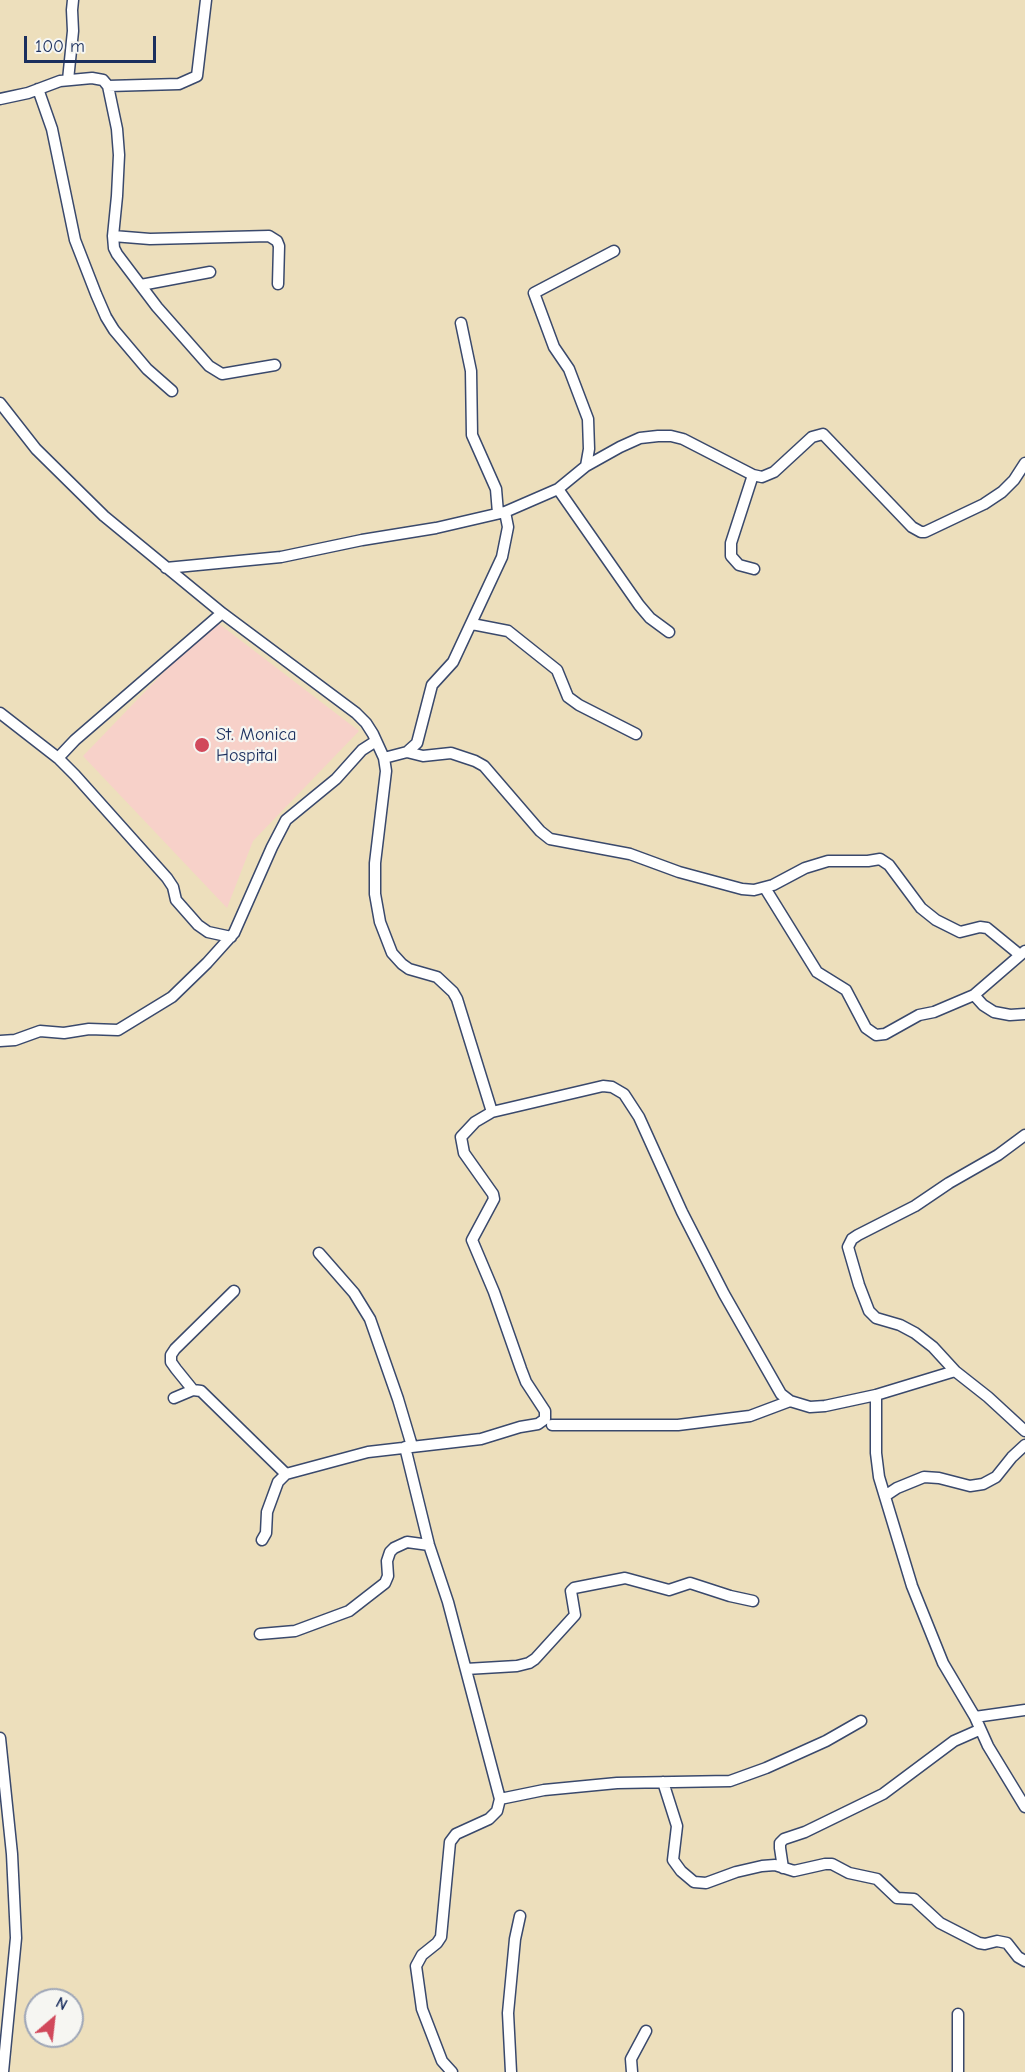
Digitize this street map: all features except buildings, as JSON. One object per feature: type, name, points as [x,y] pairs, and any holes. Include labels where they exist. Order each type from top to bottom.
[{"type":"street","points":[[68,80],[73,31],[73,0]]},
{"type":"street","points":[[108,86],[179,84],[197,76],[206,0]]},
{"type":"street","points":[[0,99],[38,89],[54,82],[68,80],[99,78],[108,86],[117,129],[119,155],[112,236],[117,254],[179,333],[209,366],[222,374],[229,374],[275,365]]},
{"type":"street","points":[[38,89],[52,129],[75,240],[106,317],[147,369],[172,391]]},
{"type":"street","points":[[112,236],[150,238],[269,236],[274,238],[279,246],[278,284]]},
{"type":"street","points":[[586,466],[588,419],[569,369],[554,347],[534,293],[614,250]]},
{"type":"street","points":[[141,285],[210,272]]},
{"type":"street","points":[[384,758],[407,752],[417,743],[432,685],[453,662],[472,624],[502,557],[508,527],[493,481],[472,435],[471,371],[461,323]]},
{"type":"street","points":[[0,403],[18,428],[56,470],[98,511],[222,613],[356,713],[366,723],[384,758],[386,771],[375,863],[375,894],[380,922],[392,953],[402,964],[409,969],[436,977],[453,992],[492,1112]]},
{"type":"street","points":[[166,568],[281,557],[362,540],[436,528],[502,512],[558,489],[586,466],[640,438],[671,435],[753,475],[762,477],[774,472],[812,437],[819,433],[823,434],[912,526],[921,532],[984,504],[1002,492],[1014,480],[1025,463]]},
{"type":"street","points":[[753,475],[731,543],[730,556],[740,565],[754,568]]},
{"type":"street","points":[[558,489],[639,604],[650,618],[669,632]]},
{"type":"street","points":[[58,758],[75,740],[222,613]]},
{"type":"street","points":[[472,624],[508,631],[557,670],[568,697],[636,734]]},
{"type":"street","points":[[0,713],[58,758],[167,878],[173,887],[176,900],[198,925],[208,932],[231,937]]},
{"type":"street","points":[[0,1041],[15,1040],[40,1032],[118,1030],[183,988],[231,937],[286,820],[336,779],[362,750],[376,741]]},
{"type":"street","points":[[407,752],[423,756],[451,753],[484,766],[540,831],[550,839],[630,854],[679,872],[742,889],[765,888],[805,868],[828,861],[880,859],[889,865],[921,908],[936,920],[960,932],[980,927],[987,928],[1023,953],[974,995],[934,1012],[919,1015],[885,1034],[873,1034],[866,1028],[846,990],[817,972],[765,888]]},
{"type":"street","points":[[974,995],[994,1012],[1010,1015],[1025,1014]]},
{"type":"street","points":[[262,1540],[266,1533],[267,1512],[278,1482],[286,1474],[352,1456],[408,1446],[490,1437],[543,1422],[545,1411],[526,1382],[494,1292],[472,1240],[494,1199],[493,1194],[464,1153],[461,1137],[475,1122],[492,1112],[603,1086],[612,1087],[624,1094],[639,1117],[682,1212],[724,1294],[781,1394],[790,1401],[810,1407],[825,1406],[876,1395],[955,1371]]},
{"type":"street","points":[[1025,1135],[998,1155],[915,1206],[858,1235],[852,1239],[848,1247],[869,1311],[876,1318],[900,1325],[915,1333],[1025,1431]]},
{"type":"street","points":[[319,1253],[354,1293],[370,1319],[398,1399],[429,1545],[448,1602],[500,1799],[497,1811],[489,1819],[456,1834],[450,1842],[441,1937],[422,1955],[416,1966],[422,2009],[442,2061],[452,2072]]},
{"type":"street","points":[[234,1291],[175,1349],[171,1355],[171,1362],[194,1390],[204,1393],[286,1474]]},
{"type":"street","points":[[174,1398],[194,1390]]},
{"type":"street","points":[[876,1395],[876,1453],[879,1477],[905,1565],[935,1646],[975,1717],[979,1730],[1025,1807]]},
{"type":"street","points":[[552,1425],[678,1425],[750,1416],[790,1401]]},
{"type":"street","points":[[885,1496],[897,1488],[924,1477],[939,1478],[970,1486],[983,1485],[996,1477],[1008,1461],[1025,1445]]},
{"type":"street","points":[[260,1634],[295,1631],[349,1611],[385,1583],[388,1576],[387,1562],[394,1548],[407,1542],[429,1545]]},
{"type":"street","points":[[466,1669],[517,1666],[535,1659],[574,1615],[571,1591],[574,1588],[625,1578],[669,1590],[690,1583],[753,1601]]},
{"type":"street","points":[[975,1717],[1025,1710]]},
{"type":"street","points":[[500,1799],[544,1790],[617,1783],[724,1782],[745,1776],[826,1741],[861,1721]]},
{"type":"street","points":[[783,1868],[780,1843],[784,1839],[805,1832],[883,1794],[946,1747],[979,1730]]},
{"type":"street","points":[[0,1738],[12,1854],[16,1938],[3,2072]]},
{"type":"street","points":[[663,1782],[677,1826],[673,1860],[688,1878],[701,1884],[752,1867],[775,1865],[794,1871],[829,1864],[849,1873],[877,1880],[887,1887],[894,1897],[914,1899],[940,1923],[981,1944],[998,1941],[1007,1943],[1018,1957],[1025,1961]]},
{"type":"street","points":[[512,2072],[508,2013],[515,1939],[520,1917]]},
{"type":"street","points":[[958,2014],[958,2072]]},
{"type":"street","points":[[632,2072],[630,2059],[646,2031]]},
{"type":"shaded area","points":[[214,620],[359,731],[253,841],[227,908],[83,756]]},
{"type":"place","name":"St. Monica Hospital","points":[[202,745]]}]
